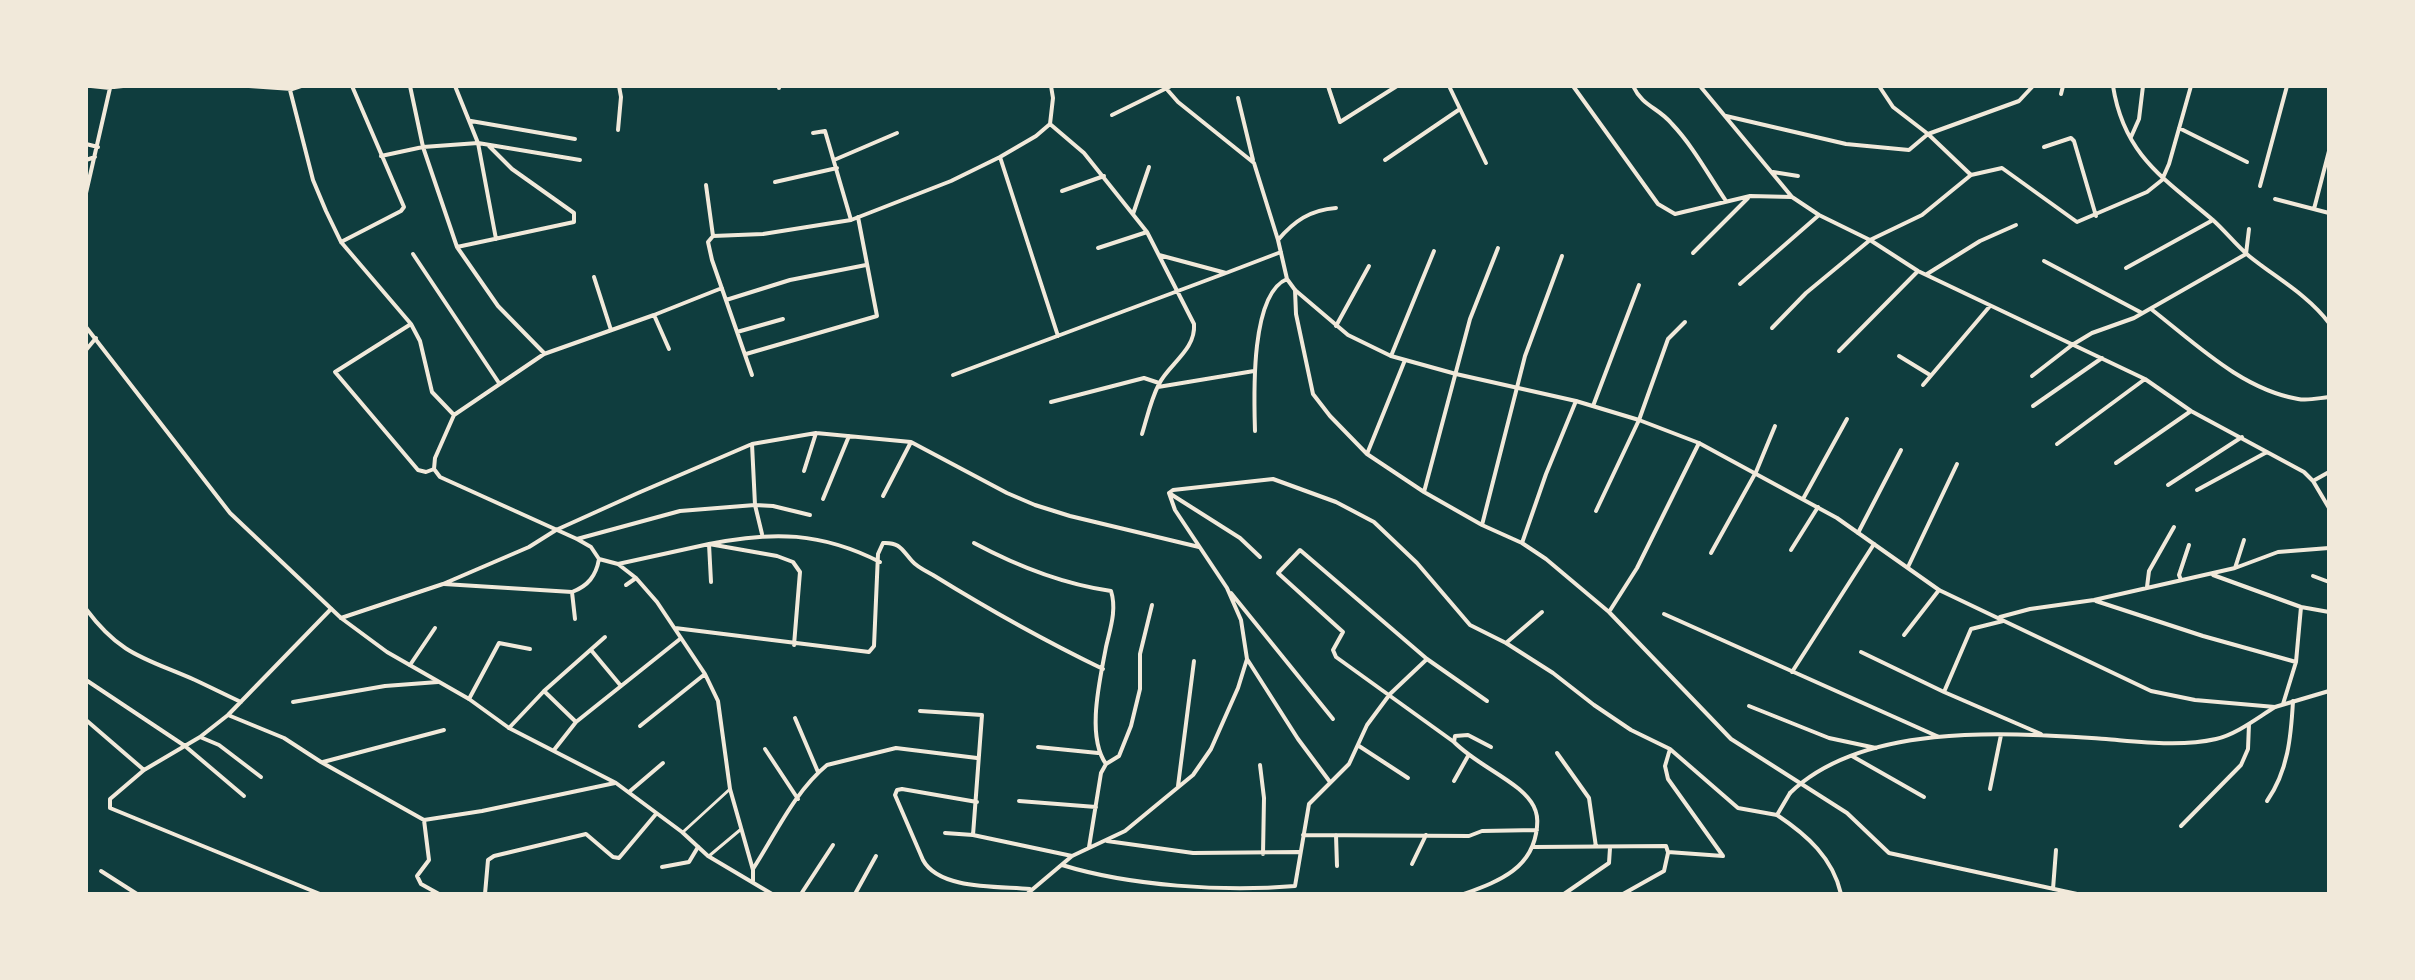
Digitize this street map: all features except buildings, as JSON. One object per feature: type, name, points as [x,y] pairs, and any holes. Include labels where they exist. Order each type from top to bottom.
[{"type":"street","points":[[91,86],[123,86]]},
{"type":"street","points":[[249,86],[301,86]]},
{"type":"street","points":[[341,242],[401,211],[404,202],[352,86]]},
{"type":"street","points":[[410,86],[423,147],[457,247],[498,306],[544,354]]},
{"type":"street","points":[[455,86],[478,143],[496,239]]},
{"type":"street","points":[[618,130],[619,86]]},
{"type":"street","points":[[713,236],[763,234],[851,220],[951,181],[1000,157],[1050,124],[1051,86]]},
{"type":"street","points":[[1328,86],[1340,122],[1397,86]]},
{"type":"street","points":[[1449,86],[1486,163]]},
{"type":"street","points":[[1573,86],[1658,204],[1675,214],[1750,196],[1792,197]]},
{"type":"street","points":[[1633,86],[1645,105],[1658,110],[1674,125],[1726,201]]},
{"type":"street","points":[[1700,86],[1792,197],[1819,215],[1870,240],[1918,271],[2145,379],[2191,411],[2304,472],[2329,508]]},
{"type":"street","points":[[1879,86],[1893,107],[1928,134],[1971,175]]},
{"type":"street","points":[[1724,115],[1846,144],[1909,150],[1928,134],[2019,101],[2033,86]]},
{"type":"street","points":[[2061,94],[2063,86]]},
{"type":"street","points":[[2113,86],[2131,137],[2141,155],[2162,180],[2213,220],[2246,254],[2296,289],[2329,323]]},
{"type":"street","points":[[2131,137],[2139,119],[2143,86]]},
{"type":"street","points":[[1772,328],[1806,293],[1870,240],[1922,215],[1971,175],[2002,168],[2077,222],[2147,192],[2162,180],[2191,86]]},
{"type":"street","points":[[2260,186],[2287,86]]},
{"type":"street","points":[[86,193],[113,87]]},
{"type":"street","points":[[290,87],[313,180],[341,242],[411,324],[420,341],[432,392],[454,415]]},
{"type":"street","points":[[1112,115],[1167,87],[1178,102],[1254,163]]},
{"type":"street","points":[[1238,98],[1287,279],[1295,290],[1348,335],[1391,356],[1576,401],[1699,443],[1818,507],[1939,590],[2151,691],[2195,700],[2275,707]]},
{"type":"street","points":[[1385,160],[1460,109]]},
{"type":"street","points":[[470,120],[575,139]]},
{"type":"street","points":[[1050,124],[1084,153],[1147,232],[1194,324],[1194,332],[1180,358],[1158,385],[1142,434]]},
{"type":"street","points":[[2179,128],[2247,162]]},
{"type":"street","points":[[813,133],[825,131],[851,220]]},
{"type":"street","points":[[834,160],[897,133]]},
{"type":"street","points":[[2044,147],[2068,137],[2074,141],[2096,216]]},
{"type":"street","points":[[381,156],[423,147],[478,143],[580,160]]},
{"type":"street","points":[[86,144],[98,147]]},
{"type":"street","points":[[457,247],[574,222],[574,213],[512,169],[489,146]]},
{"type":"street","points":[[2314,209],[2329,151]]},
{"type":"street","points":[[86,160],[95,157]]},
{"type":"street","points":[[1000,157],[1058,336]]},
{"type":"street","points":[[1133,214],[1149,167]]},
{"type":"street","points":[[775,182],[837,168]]},
{"type":"street","points":[[1771,172],[1798,176]]},
{"type":"street","points":[[1062,191],[1104,176]]},
{"type":"street","points":[[706,185],[713,236],[709,245],[752,375]]},
{"type":"street","points":[[1693,253],[1750,196]]},
{"type":"street","points":[[2275,199],[2329,213]]},
{"type":"street","points":[[1278,240],[1293,223],[1312,212],[1336,208]]},
{"type":"street","points":[[1740,284],[1819,215]]},
{"type":"street","points":[[746,354],[877,316],[858,217]]},
{"type":"street","points":[[2126,268],[2213,220]]},
{"type":"street","points":[[1926,275],[1980,241],[2016,225]]},
{"type":"street","points":[[2246,254],[2249,229]]},
{"type":"street","points":[[1098,248],[1147,232]]},
{"type":"street","points":[[1424,492],[1476,299],[1498,248]]},
{"type":"street","points":[[1391,356],[1434,251]]},
{"type":"street","points":[[953,375],[1281,252]]},
{"type":"street","points":[[413,254],[499,383]]},
{"type":"street","points":[[2032,376],[2092,333],[2151,309],[2246,254]]},
{"type":"street","points":[[1159,255],[1226,273]]},
{"type":"street","points":[[1482,525],[1517,386],[1562,256]]},
{"type":"street","points":[[2044,261],[2142,313]]},
{"type":"street","points":[[726,300],[790,280],[866,265]]},
{"type":"street","points":[[1336,326],[1369,266]]},
{"type":"street","points":[[1839,351],[1918,271]]},
{"type":"street","points":[[594,277],[611,330]]},
{"type":"street","points":[[1255,431],[1254,371],[1258,335],[1278,282],[1287,279]]},
{"type":"street","points":[[1593,406],[1639,285]]},
{"type":"street","points":[[722,288],[544,354],[454,415],[435,458],[434,469],[440,477],[591,547],[599,559],[618,564],[636,578],[657,602],[705,674],[718,701],[730,789],[753,870],[753,881]]},
{"type":"street","points":[[1295,290],[1296,314],[1313,394],[1330,416],[1367,454],[1424,492],[1482,525],[1522,543],[1546,559],[1609,612],[1731,739],[1847,813],[1889,853],[2077,894]]},
{"type":"street","points":[[1923,385],[1990,306]]},
{"type":"street","points":[[2151,309],[2237,375],[2265,390],[2301,400],[2329,397]]},
{"type":"street","points":[[654,315],[669,349]]},
{"type":"street","points":[[737,332],[783,319]]},
{"type":"street","points":[[1596,511],[1639,420],[1668,339],[1685,322]]},
{"type":"street","points":[[411,324],[335,372],[418,470],[426,472],[434,469]]},
{"type":"street","points":[[86,327],[230,513],[341,618],[509,728],[616,783],[682,832],[708,856],[772,894]]},
{"type":"street","points":[[86,350],[96,338]]},
{"type":"street","points":[[1899,356],[1930,375]]},
{"type":"street","points":[[2033,406],[2102,358]]},
{"type":"street","points":[[1367,454],[1405,360]]},
{"type":"street","points":[[1051,402],[1144,378],[1158,385],[1254,371]]},
{"type":"street","points":[[2057,444],[2145,379]]},
{"type":"street","points":[[1522,543],[1576,401]]},
{"type":"street","points":[[2116,463],[2191,411]]},
{"type":"street","points":[[1803,499],[1847,419]]},
{"type":"street","points":[[1711,553],[1756,472],[1775,426]]},
{"type":"street","points":[[341,618],[443,584],[529,547],[556,530],[752,444],[816,433],[911,442],[1035,505],[1199,547]]},
{"type":"street","points":[[804,471],[816,433]]},
{"type":"street","points":[[823,499],[849,436]]},
{"type":"street","points":[[2168,485],[2242,437]]},
{"type":"street","points":[[883,496],[911,442]]},
{"type":"street","points":[[1609,612],[1637,568],[1699,443]]},
{"type":"street","points":[[752,444],[755,505],[762,534]]},
{"type":"street","points":[[1858,533],[1901,450]]},
{"type":"street","points":[[2197,490],[2267,452]]},
{"type":"street","points":[[1908,567],[1957,464]]},
{"type":"street","points":[[2313,481],[2329,472]]},
{"type":"street","points":[[1169,493],[1173,490],[1273,479],[1336,502],[1374,522],[1417,563],[1470,625],[1506,643],[1553,673],[1631,730],[1670,749],[1738,808],[1778,813],[1819,849],[1838,881],[1841,894]]},
{"type":"street","points":[[1169,493],[1175,510],[1227,588],[1333,719]]},
{"type":"street","points":[[1169,493],[1240,538],[1260,557]]},
{"type":"street","points":[[577,539],[680,511],[755,505],[810,515]]},
{"type":"street","points":[[1791,550],[1818,507]]},
{"type":"street","points":[[2147,587],[2149,571],[2174,527]]},
{"type":"street","points":[[618,564],[762,534],[813,539],[853,550],[880,562]]},
{"type":"street","points":[[2235,568],[2244,540]]},
{"type":"street","points":[[675,628],[869,652],[874,646],[878,554],[883,543],[893,543],[903,548],[913,563],[936,577],[1053,645],[1103,669]]},
{"type":"street","points":[[974,543],[1022,567],[1056,579],[1111,591],[1113,620],[1094,730],[1098,753],[1106,764]]},
{"type":"street","points":[[709,544],[711,582]]},
{"type":"street","points":[[709,544],[777,556],[793,562],[800,572],[794,645]]},
{"type":"street","points":[[1792,672],[1874,544]]},
{"type":"street","points":[[2181,580],[2179,575],[2189,545]]},
{"type":"street","points":[[2000,617],[2211,574],[2278,552],[2329,548]]},
{"type":"street","points":[[1464,894],[1503,879],[1534,847],[1538,814],[1532,803],[1510,782],[1468,756],[1390,694],[1336,657],[1333,650],[1343,632],[1278,573],[1300,550],[1427,659],[1487,701]]},
{"type":"street","points":[[443,584],[572,592],[582,588],[596,573],[599,559]]},
{"type":"street","points":[[2211,574],[2301,607],[2329,612]]},
{"type":"street","points":[[2313,576],[2329,582]]},
{"type":"street","points":[[626,585],[636,578]]},
{"type":"street","points":[[1227,588],[1241,620],[1247,659],[1298,739],[1330,782]]},
{"type":"street","points":[[1904,635],[1939,590]]},
{"type":"street","points":[[572,592],[575,619]]},
{"type":"street","points":[[2094,600],[2203,636],[2296,662]]},
{"type":"street","points":[[1089,847],[1101,773],[1106,764],[1119,756],[1131,726],[1140,689],[1140,654],[1152,605]]},
{"type":"street","points":[[2283,704],[2296,662],[2301,607]]},
{"type":"street","points":[[86,609],[111,639],[143,660],[241,702]]},
{"type":"street","points":[[320,894],[110,808],[110,799],[144,770],[200,737],[228,715],[331,609]]},
{"type":"street","points":[[1506,643],[1542,612]]},
{"type":"street","points":[[1664,614],[1941,738]]},
{"type":"street","points":[[1944,692],[1971,629],[2006,620]]},
{"type":"street","points":[[410,665],[435,628]]},
{"type":"street","points":[[509,728],[544,691],[605,637]]},
{"type":"street","points":[[554,750],[576,722],[680,639]]},
{"type":"street","points":[[469,699],[499,643],[530,649]]},
{"type":"street","points":[[591,650],[621,686]]},
{"type":"street","points":[[1861,652],[2045,735]]},
{"type":"street","points":[[977,802],[902,789],[897,790],[895,795],[928,870],[950,881],[1029,892],[1072,856],[1107,841],[1147,815],[1193,775],[1211,749],[1238,688],[1247,659]]},
{"type":"street","points":[[1062,865],[1080,871],[1157,882],[1261,889],[1295,886],[1309,804],[1349,764],[1367,725],[1390,694],[1427,659]]},
{"type":"street","points":[[1178,788],[1194,661]]},
{"type":"street","points":[[640,726],[705,674]]},
{"type":"street","points":[[86,680],[185,746],[244,796]]},
{"type":"street","points":[[293,702],[385,686],[438,682]]},
{"type":"street","points":[[544,691],[576,722]]},
{"type":"street","points":[[1778,813],[1790,793],[1811,774],[1877,748],[1967,734],[2153,742],[2204,741],[2219,738],[2249,724],[2275,707],[2329,691]]},
{"type":"street","points":[[2267,801],[2281,781],[2292,724],[2293,701]]},
{"type":"street","points":[[1749,706],[1829,738],[1877,748]]},
{"type":"street","points":[[920,711],[982,715],[973,835]]},
{"type":"street","points":[[228,715],[284,738],[424,820],[616,783]]},
{"type":"street","points":[[795,718],[818,772]]},
{"type":"street","points":[[86,720],[144,770]]},
{"type":"street","points":[[2181,826],[2241,765],[2248,749],[2249,724]]},
{"type":"street","points":[[321,762],[444,730]]},
{"type":"street","points":[[1454,742],[1455,736],[1468,735],[1491,747]]},
{"type":"street","points":[[1990,789],[2001,735]]},
{"type":"street","points":[[200,737],[219,745],[261,777]]},
{"type":"street","points":[[1359,746],[1408,778]]},
{"type":"street","points":[[1038,747],[1098,753]]},
{"type":"street","points":[[753,870],[798,799],[827,765],[896,748],[977,758]]},
{"type":"street","points":[[765,749],[798,799]]},
{"type":"street","points":[[1668,852],[1723,856],[1668,779],[1665,766],[1670,749]]},
{"type":"street","points":[[1557,753],[1589,798],[1596,848]]},
{"type":"street","points":[[1454,781],[1468,756]]},
{"type":"street","points":[[1852,756],[1924,797]]},
{"type":"street","points":[[629,792],[663,763]]},
{"type":"street","points":[[1260,765],[1264,798],[1263,854]]},
{"type":"street","points":[[682,832],[730,789]]},
{"type":"street","points":[[1019,801],[1097,807]]},
{"type":"street","points":[[485,894],[488,860],[494,856],[586,834],[613,857],[619,858],[656,814]]},
{"type":"street","points":[[424,820],[429,860],[417,876],[421,884],[439,894]]},
{"type":"street","points":[[708,856],[740,830]]},
{"type":"street","points":[[1303,835],[1469,836],[1482,831],[1537,830]]},
{"type":"street","points":[[945,833],[973,835],[1072,856]]},
{"type":"street","points":[[1336,835],[1337,866]]},
{"type":"street","points":[[1412,864],[1426,835]]},
{"type":"street","points":[[1107,841],[1193,853],[1299,852]]},
{"type":"street","points":[[801,894],[833,845]]},
{"type":"street","points":[[1534,847],[1666,846],[1668,852],[1664,871],[1623,894]]},
{"type":"street","points":[[662,867],[689,862],[698,847]]},
{"type":"street","points":[[1564,894],[1609,863],[1610,847]]},
{"type":"street","points":[[2053,889],[2056,850]]},
{"type":"street","points":[[855,894],[876,856]]},
{"type":"street","points":[[101,871],[137,894]]}]
